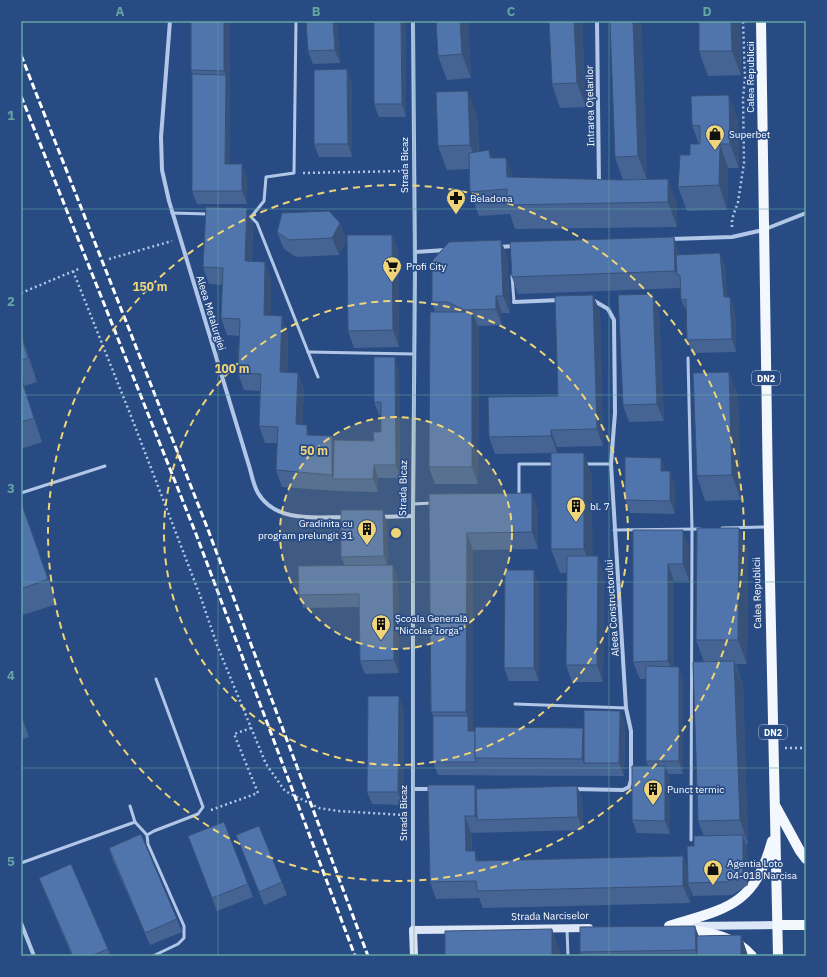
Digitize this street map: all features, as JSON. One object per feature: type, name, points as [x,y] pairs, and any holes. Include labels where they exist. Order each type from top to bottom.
[{"type":"main road","name":"Calea Republicii","points":[[761,21],[768,527],[778,956]]},
{"type":"main road","points":[[775,804],[800,851],[806,859]]},
{"type":"main road","points":[[665,927],[719,911],[732,905],[748,893],[766,861],[775,829]]},
{"type":"main road","points":[[778,925],[806,925]]},
{"type":"main road","points":[[665,927],[699,931],[732,940],[746,948],[752,956]]},
{"type":"street","name":"Aleea Metalurgiei","points":[[170,21],[161,137],[162,170],[172,213],[258,493],[272,508],[289,516],[350,517]]},
{"type":"street","name":"Strada Bicaz","points":[[413,21],[415,252],[413,504],[414,956]]},
{"type":"street","name":"Intrarea Oțelarilor","points":[[597,21],[599,190]]},
{"type":"street","points":[[668,239],[732,237],[763,230],[806,213]]},
{"type":"street","points":[[494,247],[518,246]]},
{"type":"street","points":[[415,252],[455,249]]},
{"type":"street","points":[[514,302],[567,299]]},
{"type":"street","name":"Aleea Constructorului","points":[[568,789],[623,790],[629,787],[631,780],[631,731],[626,708],[611,464],[614,413],[614,320],[608,309],[593,300],[588,299]]},
{"type":"street","points":[[373,517],[413,516]]},
{"type":"street","points":[[413,789],[436,789]]},
{"type":"street","points":[[21,924],[34,956]]},
{"type":"street","points":[[665,927],[778,925]]},
{"type":"street","name":"Strada Narciselor","points":[[413,930],[598,928]]},
{"type":"lane","points":[[251,217],[264,201],[266,177],[294,173],[296,21]]},
{"type":"lane","points":[[172,213],[210,214]]},
{"type":"lane","points":[[246,216],[251,217],[257,223],[318,377]]},
{"type":"lane","points":[[510,246],[511,253]]},
{"type":"lane","points":[[512,274],[514,302]]},
{"type":"lane","points":[[308,352],[414,354]]},
{"type":"lane","points":[[688,358],[692,529],[691,840]]},
{"type":"lane","points":[[519,500],[519,464],[558,464]]},
{"type":"lane","points":[[581,464],[611,464]]},
{"type":"lane","points":[[21,493],[105,466]]},
{"type":"lane","points":[[413,504],[436,503]]},
{"type":"lane","points":[[715,528],[768,527]]},
{"type":"lane","points":[[614,530],[707,528]]},
{"type":"lane","points":[[147,835],[198,814],[203,807],[156,679]]},
{"type":"lane","points":[[515,704],[626,708]]},
{"type":"lane","points":[[130,806],[135,822],[147,835],[148,844],[184,926],[184,938],[178,944],[153,956]]},
{"type":"lane","points":[[21,863],[135,822]]},
{"type":"lane","points":[[567,928],[568,956]]},
{"type":"path","points":[[732,237],[732,219],[738,202],[744,163],[743,98],[745,78],[743,21]]},
{"type":"path","points":[[294,173],[414,171]]},
{"type":"path","points":[[109,259],[180,239]]},
{"type":"path","points":[[21,292],[80,268]]},
{"type":"path","points":[[73,271],[131,416],[201,598],[217,645],[266,764],[285,791],[319,808],[338,811],[413,815]]},
{"type":"path","points":[[198,814],[258,793],[234,734],[251,728]]},
{"type":"path","points":[[773,747],[806,748]]},
{"type":"building","points":[[191,21],[224,21],[224,71],[191,70]]},
{"type":"building","points":[[306,21],[333,21],[335,50],[308,51]]},
{"type":"building","points":[[374,21],[401,21],[402,104],[374,104]]},
{"type":"building","points":[[436,21],[460,21],[462,54],[438,56]]},
{"type":"building","points":[[549,21],[574,21],[577,83],[552,84]]},
{"type":"building","points":[[610,21],[633,21],[638,156],[615,157]]},
{"type":"building","points":[[699,21],[731,21],[732,51],[699,51]]},
{"type":"building","points":[[347,69],[348,144],[314,144],[314,70]]},
{"type":"building","points":[[192,74],[226,75],[225,164],[242,164],[242,191],[192,191]]},
{"type":"building","points":[[468,91],[470,145],[438,146],[436,92]]},
{"type":"building","points":[[729,95],[730,144],[720,144],[719,185],[678,187],[680,155],[690,155],[690,144],[700,144],[700,126],[692,125],[691,96]]},
{"type":"building","points":[[489,150],[490,158],[506,158],[507,177],[620,180],[668,179],[668,202],[507,205],[507,189],[470,192],[469,153]]},
{"type":"building","points":[[206,207],[247,208],[245,261],[265,262],[264,315],[282,316],[280,372],[298,373],[296,424],[307,425],[307,435],[332,436],[332,475],[276,470],[278,427],[259,426],[261,374],[238,373],[240,319],[221,318],[223,268],[203,267]]},
{"type":"building","points":[[329,211],[340,223],[332,238],[289,240],[277,232],[282,213]]},
{"type":"building","points":[[347,235],[392,235],[393,330],[348,331]]},
{"type":"building","points":[[674,237],[675,271],[512,277],[510,242]]},
{"type":"building","points":[[501,240],[503,296],[496,296],[496,309],[464,310],[448,302],[432,302],[432,261],[449,242]]},
{"type":"building","points":[[720,253],[724,297],[730,297],[732,339],[687,340],[686,299],[681,300],[680,275],[677,275],[676,255]]},
{"type":"building","points":[[653,294],[657,404],[623,405],[618,295]]},
{"type":"building","points":[[593,295],[597,429],[551,430],[551,436],[489,437],[488,397],[558,396],[555,296]]},
{"type":"building","points":[[430,312],[472,312],[472,467],[429,467]]},
{"type":"building","points":[[21,335],[28,358],[21,360]]},
{"type":"building","points":[[374,357],[395,357],[396,465],[374,465],[373,479],[333,479],[334,440],[374,441],[373,432],[381,432],[381,402],[374,402]]},
{"type":"building","points":[[729,372],[732,475],[697,476],[693,373]]},
{"type":"building","points":[[21,378],[34,418],[21,422]]},
{"type":"building","points":[[551,453],[584,453],[584,549],[551,549]]},
{"type":"building","points":[[625,457],[661,458],[661,471],[670,471],[670,501],[625,500]]},
{"type":"building","points":[[532,493],[532,532],[467,533],[466,712],[431,712],[429,494]]},
{"type":"building","points":[[21,502],[48,579],[21,589]]},
{"type":"building","name":"Gradinita cu program prelungit 31","points":[[341,510],[383,510],[384,556],[341,557]]},
{"type":"building","points":[[697,528],[739,528],[738,640],[696,640]]},
{"type":"building","points":[[633,530],[683,530],[683,564],[668,564],[668,661],[633,662]]},
{"type":"building","points":[[567,556],[598,556],[597,665],[566,665]]},
{"type":"building","name":"Școala Generală \"Nicolae Iorga\"","points":[[393,565],[394,660],[360,661],[359,594],[299,595],[298,566]]},
{"type":"building","points":[[505,570],[534,570],[534,668],[504,668]]},
{"type":"building","points":[[734,661],[740,820],[698,821],[693,662]]},
{"type":"building","points":[[646,666],[679,667],[679,761],[646,761]]},
{"type":"building","points":[[368,696],[399,696],[398,792],[367,792]]},
{"type":"building","points":[[584,710],[620,711],[619,763],[584,763]]},
{"type":"building","points":[[433,716],[468,716],[468,731],[475,731],[476,762],[433,762]]},
{"type":"building","points":[[475,727],[583,728],[582,759],[475,758]]},
{"type":"building","name":"Punct termic","points":[[632,766],[665,766],[665,821],[632,820]]},
{"type":"building","points":[[428,785],[475,785],[475,816],[465,816],[466,851],[475,851],[476,861],[683,856],[683,886],[477,891],[476,881],[430,882]]},
{"type":"building","points":[[577,786],[578,817],[477,820],[476,789]]},
{"type":"building","points":[[224,822],[248,884],[212,898],[188,836]]},
{"type":"building","points":[[259,826],[282,882],[259,892],[236,835]]},
{"type":"building","points":[[141,834],[177,919],[145,933],[109,848]]},
{"type":"building","points":[[743,835],[743,872],[727,882],[688,883],[687,846],[694,846],[694,836]]},
{"type":"building","points":[[71,864],[108,949],[91,956],[73,956],[39,878]]},
{"type":"building","points":[[695,926],[696,950],[580,952],[580,927]]},
{"type":"building","points":[[552,929],[552,956],[445,956],[445,931]]},
{"type":"building","points":[[741,935],[741,956],[697,956],[697,936]]},
{"type":"railway","points":[[21,55],[207,527],[368,956]]},
{"type":"railway","points":[[21,96],[196,534],[355,956]]},
{"type":"place","name":"Superbet","points":[[715,151]]},
{"type":"place","name":"Beladona","points":[[456,215]]},
{"type":"place","name":"Profi City","points":[[392,283]]},
{"type":"place","name":"bl. 7","points":[[576,523]]},
{"type":"place","name":"Gradinita cu program prelungit 31","points":[[367,546]]},
{"type":"place","name":"Școala Generală \"Nicolae Iorga\"","points":[[381,641]]},
{"type":"place","name":"Punct termic","points":[[653,806]]},
{"type":"place","name":"Agentia Loto 04-018 Narcisa","points":[[713,886]]}]
